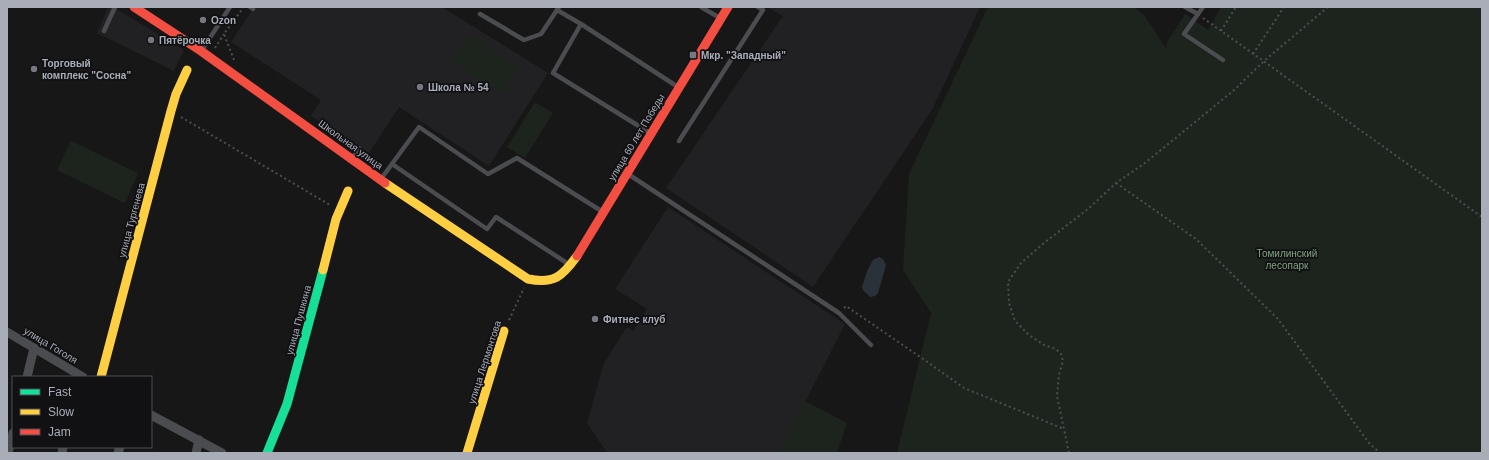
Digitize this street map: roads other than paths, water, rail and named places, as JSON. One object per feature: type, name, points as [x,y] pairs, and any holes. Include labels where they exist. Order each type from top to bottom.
[{"type":"street","name":"Школьная улица","points":[[134,7],[201,51],[381,180],[528,279],[547,282],[559,275]]},
{"type":"street","name":"улица 60 лет Победы","points":[[559,275],[570,265],[581,250],[650,133],[728,7]]},
{"type":"street","name":"улица Тургенева","points":[[101,376],[171,111],[176,94],[187,70]]},
{"type":"street","name":"улица Пушкина","points":[[267,453],[287,404],[336,219],[348,191]]},
{"type":"street","name":"улица Лермонтова","points":[[467,453],[504,331]]},
{"type":"street","name":"улица Гоголя","points":[[7,332],[81,376]]},
{"type":"street","points":[[27,376],[34,348]]},
{"type":"street","points":[[152,416],[222,453]]},
{"type":"street","points":[[8,453],[12,438]]},
{"type":"street","points":[[196,453],[199,440]]},
{"type":"lane","points":[[104,31],[115,7]]},
{"type":"lane","points":[[201,51],[230,7]]},
{"type":"lane","points":[[701,7],[720,18]]},
{"type":"lane","points":[[679,142],[763,10],[758,7]]},
{"type":"lane","points":[[1185,7],[1198,14]]},
{"type":"lane","points":[[1203,7],[1184,34],[1224,60]]},
{"type":"lane","points":[[480,14],[524,40],[541,34],[558,8],[678,87]]},
{"type":"lane","points":[[581,24],[553,73],[650,133]]},
{"type":"lane","points":[[381,180],[419,127],[488,174],[517,158],[603,212]]},
{"type":"lane","points":[[352,159],[360,148]]},
{"type":"lane","points":[[392,164],[487,229],[496,217],[570,265]]},
{"type":"lane","points":[[627,173],[839,313],[871,345]]},
{"type":"place","name":"Ozon","points":[[203,20]]},
{"type":"place","name":"Пятёрочка","points":[[151,40]]},
{"type":"place","name":"Мкр. \"Западный\"","points":[[693,55]]},
{"type":"place","name":"Торговый комплекс \"Сосна\"","points":[[34,69]]},
{"type":"place","name":"Школа № 54","points":[[420,87]]},
{"type":"place","name":"Фитнес клуб","points":[[595,319]]},
{"type":"park label","name":"Томилинский лесопарк","points":[[1287,258]]}]
